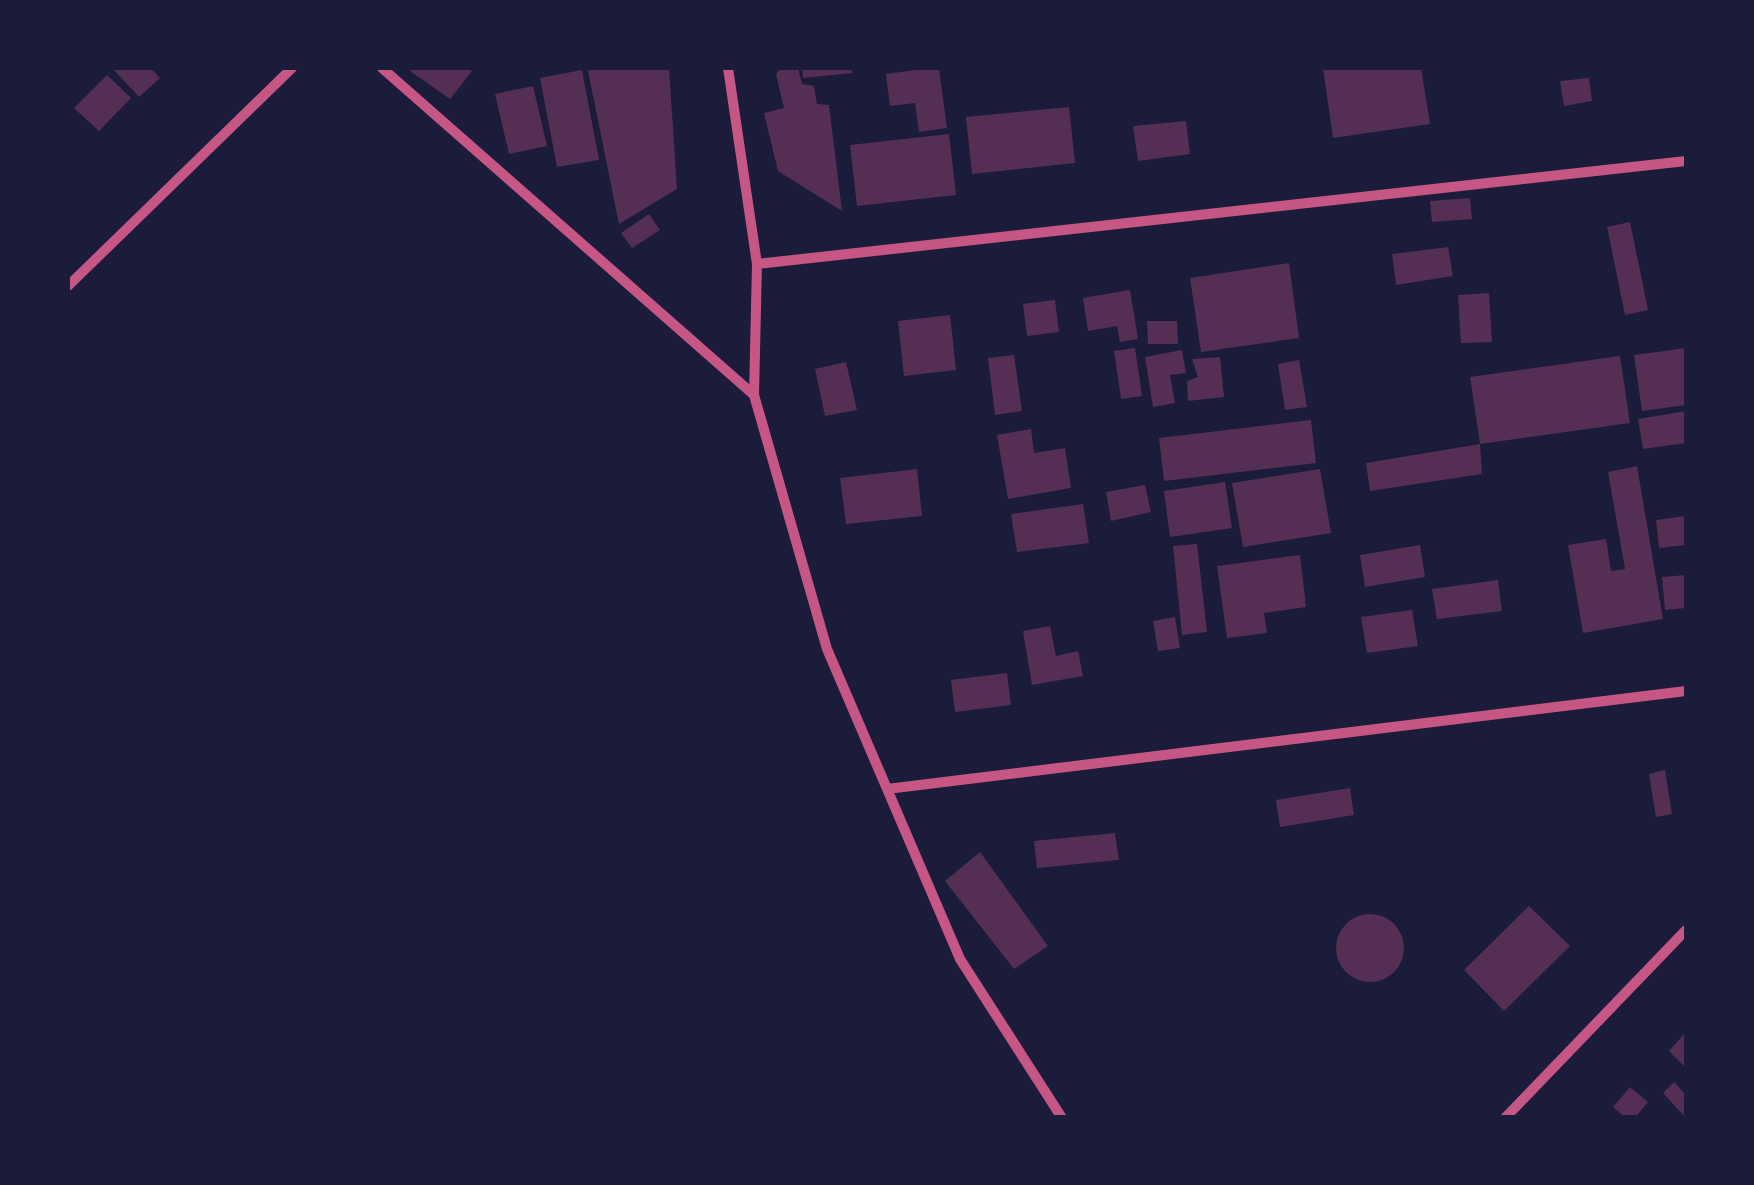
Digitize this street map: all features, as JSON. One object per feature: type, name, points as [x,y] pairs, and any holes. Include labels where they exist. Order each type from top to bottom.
[{"type":"street","points":[[68,286],[292,68]]},
{"type":"street","points":[[382,68],[754,395]]},
{"type":"street","points":[[728,68],[757,264],[754,395],[827,649],[960,959],[1062,1118]]},
{"type":"street","points":[[757,264],[1686,161]]},
{"type":"street","points":[[887,789],[1686,691]]},
{"type":"street","points":[[1505,1118],[1686,930]]},
{"type":"building","points":[[112,68],[151,68],[160,78],[139,97]]},
{"type":"building","points":[[669,68],[677,189],[619,224],[588,71]]},
{"type":"building","points":[[781,68],[798,68],[802,84],[814,86],[817,104],[829,105],[842,211],[778,171],[764,113],[784,108],[776,74]]},
{"type":"building","points":[[802,68],[851,68],[852,73],[803,78]]},
{"type":"building","points":[[939,68],[947,128],[919,132],[915,103],[890,106],[886,74]]},
{"type":"building","points":[[1323,68],[1421,68],[1430,124],[1333,138]]},
{"type":"building","points":[[582,70],[599,160],[557,167],[540,78]]},
{"type":"building","points":[[410,71],[472,71],[450,99]]},
{"type":"building","points":[[107,75],[131,98],[99,131],[74,108]]},
{"type":"building","points":[[1589,78],[1592,101],[1564,106],[1560,81]]},
{"type":"building","points":[[533,86],[547,146],[509,154],[495,94]]},
{"type":"building","points":[[1069,107],[1075,163],[972,174],[966,117]]},
{"type":"building","points":[[1186,121],[1190,154],[1138,161],[1133,126]]},
{"type":"building","points":[[949,134],[956,195],[857,206],[850,145]]},
{"type":"building","points":[[1470,198],[1472,219],[1432,222],[1430,201]]},
{"type":"building","points":[[649,214],[660,230],[632,248],[621,233]]},
{"type":"building","points":[[1630,222],[1648,310],[1625,315],[1607,227]]},
{"type":"building","points":[[1448,247],[1453,276],[1396,285],[1392,254]]},
{"type":"building","points":[[1289,263],[1299,338],[1201,352],[1190,278]]},
{"type":"building","points":[[1130,290],[1138,339],[1120,342],[1117,326],[1088,331],[1083,298]]},
{"type":"building","points":[[1489,293],[1492,342],[1461,343],[1458,295]]},
{"type":"building","points":[[1055,300],[1059,332],[1027,336],[1023,304]]},
{"type":"building","points":[[950,315],[956,370],[904,376],[898,321]]},
{"type":"building","points":[[1147,321],[1177,321],[1178,344],[1148,344]]},
{"type":"building","points":[[1135,348],[1142,396],[1121,399],[1114,351]]},
{"type":"building","points":[[1686,348],[1686,405],[1642,411],[1634,355]]},
{"type":"building","points":[[1182,350],[1186,373],[1170,375],[1175,403],[1153,407],[1145,357]]},
{"type":"building","points":[[1014,355],[1022,411],[995,415],[988,358]]},
{"type":"building","points":[[1620,356],[1630,423],[1480,444],[1470,377]]},
{"type":"building","points":[[1220,357],[1224,397],[1188,401],[1187,381],[1198,377],[1192,359]]},
{"type":"building","points":[[1299,360],[1307,407],[1285,410],[1278,364]]},
{"type":"building","points":[[846,362],[857,410],[825,416],[815,369]]},
{"type":"building","points":[[1686,411],[1686,443],[1643,449],[1638,419]]},
{"type":"building","points":[[1311,420],[1316,463],[1164,481],[1159,438]]},
{"type":"building","points":[[1031,429],[1034,453],[1065,448],[1071,488],[1008,499],[997,435]]},
{"type":"building","points":[[1480,444],[1482,474],[1370,491],[1366,463]]},
{"type":"building","points":[[1637,466],[1663,619],[1583,633],[1568,545],[1606,539],[1611,571],[1625,569],[1608,472]]},
{"type":"building","points":[[917,469],[922,516],[846,524],[840,478]]},
{"type":"building","points":[[1320,469],[1331,533],[1243,547],[1232,483]]},
{"type":"building","points":[[1225,482],[1232,528],[1170,537],[1164,491]]},
{"type":"building","points":[[1145,485],[1151,512],[1111,521],[1106,492]]},
{"type":"building","points":[[1083,504],[1089,543],[1017,552],[1011,514]]},
{"type":"building","points":[[1686,516],[1686,545],[1659,548],[1656,520]]},
{"type":"building","points":[[1197,544],[1207,632],[1182,635],[1173,546]]},
{"type":"building","points":[[1420,545],[1425,577],[1365,587],[1360,555]]},
{"type":"building","points":[[1300,555],[1306,607],[1264,613],[1267,633],[1227,638],[1217,566]]},
{"type":"building","points":[[1686,575],[1686,608],[1665,610],[1662,577]]},
{"type":"building","points":[[1498,580],[1502,611],[1437,619],[1432,589]]},
{"type":"building","points":[[1412,610],[1418,646],[1367,653],[1361,617]]},
{"type":"building","points":[[1175,617],[1180,648],[1158,651],[1153,621]]},
{"type":"building","points":[[1050,626],[1056,656],[1078,651],[1083,676],[1032,685],[1023,631]]},
{"type":"building","points":[[1007,673],[1011,705],[955,712],[951,680]]},
{"type":"building","points":[[1665,770],[1672,814],[1656,817],[1649,774]]},
{"type":"building","points":[[1350,788],[1354,815],[1280,827],[1276,800]]},
{"type":"building","points":[[1115,833],[1119,860],[1037,868],[1034,841]]},
{"type":"building","points":[[980,852],[1048,946],[1014,969],[945,881]]},
{"type":"building","points":[[1529,906],[1570,946],[1504,1011],[1464,970]]},
{"type":"building","points":[[1370,914],[1383,916],[1394,924],[1402,935],[1402,961],[1394,972],[1383,980],[1370,982],[1357,980],[1346,972],[1338,961],[1336,948],[1338,935],[1346,924],[1357,916]]},
{"type":"building","points":[[1686,1032],[1686,1068],[1669,1051]]},
{"type":"building","points":[[1674,1082],[1686,1095],[1686,1118],[1663,1093]]},
{"type":"building","points":[[1630,1087],[1648,1102],[1635,1118],[1626,1118],[1613,1107]]}]
